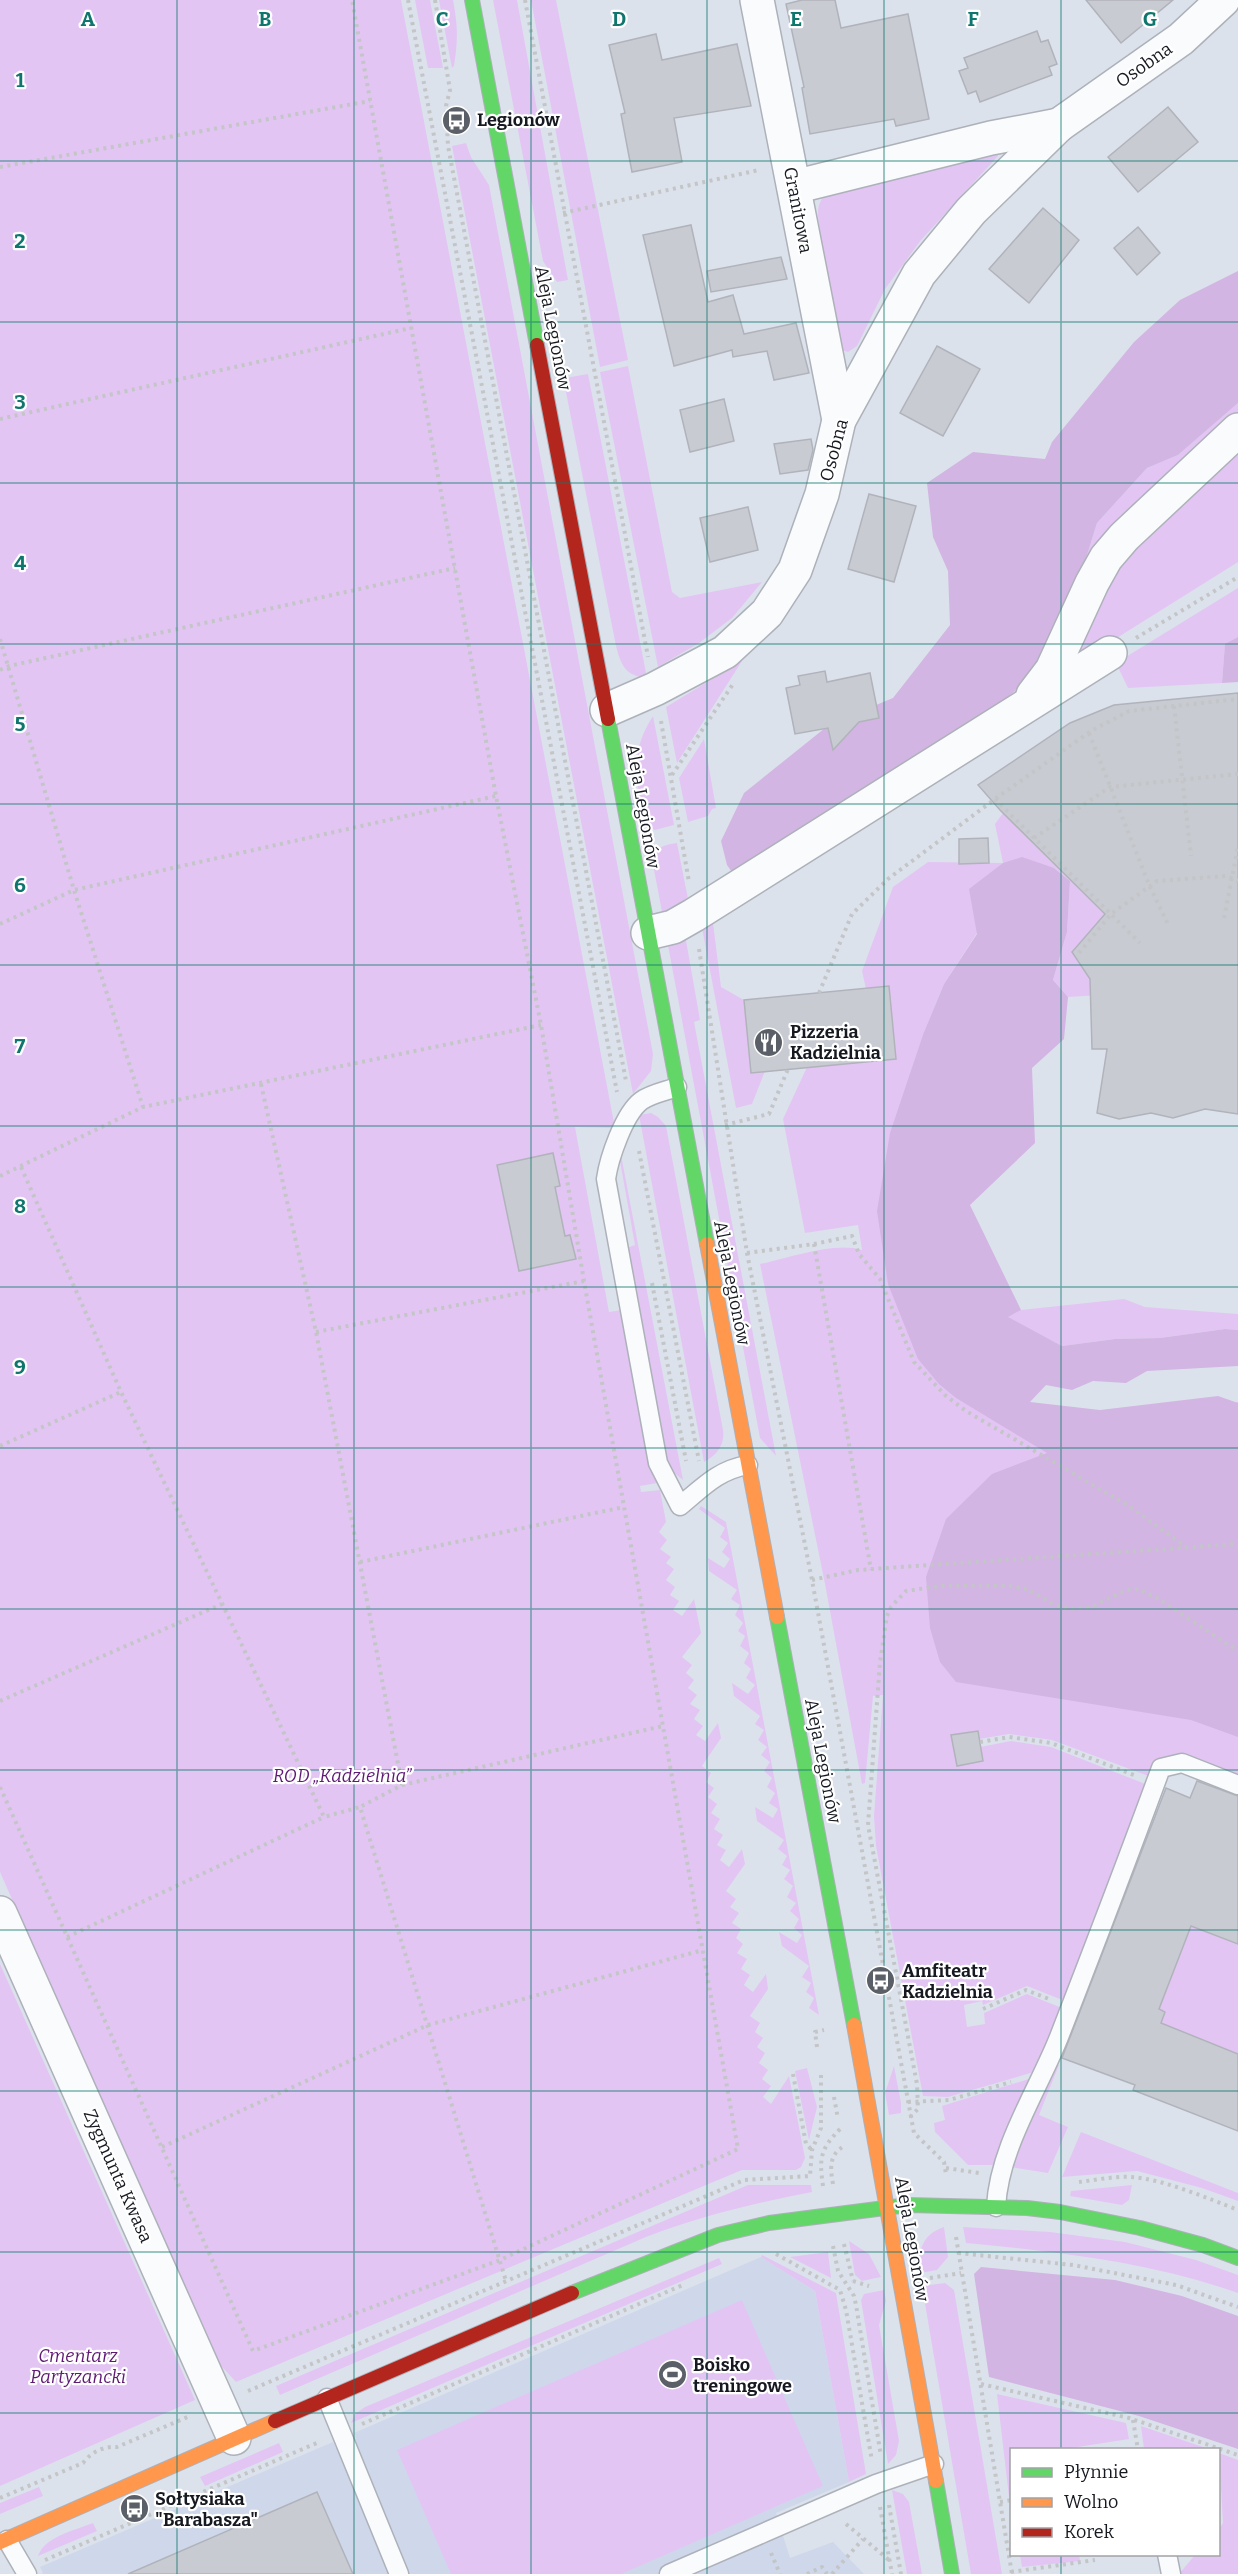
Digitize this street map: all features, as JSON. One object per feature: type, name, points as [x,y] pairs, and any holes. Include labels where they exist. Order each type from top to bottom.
[{"type":"street","name":"Aleja Legionów","points":[[472,0],[876,2140],[952,2574]]},
{"type":"street","name":"Granitowa","points":[[757,0],[839,420]]},
{"type":"street","name":"Osobna","points":[[607,710],[655,689],[725,652],[767,613],[795,570],[822,494],[839,420],[920,274],[971,211],[1059,125],[1181,39],[1223,0]]},
{"type":"street","name":"Osobna","points":[[791,175],[1059,125]]},
{"type":"street","points":[[1022,709],[1052,670],[1106,558],[1124,537],[1238,430]]},
{"type":"street","points":[[648,933],[673,927],[694,915],[1110,653]]},
{"type":"street","name":"Zygmunta Kwasa","points":[[0,1913],[234,2438]]},
{"type":"street","points":[[3,2541],[234,2438],[604,2279],[718,2235],[769,2223],[887,2207],[929,2204],[1041,2209],[1117,2223],[1192,2241],[1238,2258]]},
{"type":"lane","points":[[677,1087],[642,1099],[632,1110],[608,1165],[606,1179],[658,1463],[680,1506],[719,1474],[730,1468],[748,1464]]},
{"type":"lane","points":[[996,2207],[1001,2175],[1040,2074],[1054,2048],[1161,1768],[1182,1763],[1238,1785]]},
{"type":"lane","points":[[327,2398],[399,2574]]},
{"type":"lane","points":[[669,2574],[881,2482],[934,2464]]},
{"type":"lane","points":[[3,2541],[33,2568]]},
{"type":"lane","points":[[1167,2556],[1171,2574]]},
{"type":"path","points":[[0,1786],[253,2351],[500,2260],[738,2150],[584,1281],[541,1025],[496,796],[352,0]]},
{"type":"path","points":[[408,0],[623,1128]]},
{"type":"path","points":[[435,0],[450,90],[446,106],[448,146],[700,1467]]},
{"type":"path","points":[[525,0],[563,213],[650,665]]},
{"type":"path","points":[[0,167],[370,101]]},
{"type":"path","points":[[563,213],[791,175]]},
{"type":"path","points":[[0,419],[411,328]]},
{"type":"path","points":[[0,670],[9,666],[455,568]]},
{"type":"path","points":[[1110,653],[1238,577]]},
{"type":"path","points":[[0,639],[74,890],[143,1107]]},
{"type":"path","points":[[672,776],[735,681]]},
{"type":"path","points":[[819,993],[852,914],[888,879],[995,799],[1089,733],[1129,711],[1238,699]]},
{"type":"path","points":[[1174,706],[1191,856]]},
{"type":"path","points":[[1089,733],[1150,887],[1169,926]]},
{"type":"path","points":[[1034,838],[1110,787],[1238,774]]},
{"type":"path","points":[[0,924],[74,890],[496,796]]},
{"type":"path","points":[[995,799],[1140,943]]},
{"type":"path","points":[[1224,918],[1238,847]]},
{"type":"path","points":[[1079,953],[1111,914],[1157,881],[1216,876],[1226,876],[1238,881]]},
{"type":"path","points":[[0,1176],[143,1107],[541,1025]]},
{"type":"path","points":[[788,1069],[769,1114],[725,1125],[747,1253],[812,1580],[853,1798],[859,1846],[914,2133],[940,2157],[946,2169],[946,2181]]},
{"type":"path","points":[[261,1084],[316,1332],[402,1785]]},
{"type":"path","points":[[21,1167],[121,1392],[324,1817]]},
{"type":"path","points":[[747,1253],[814,1244],[852,1236],[859,1254],[880,1279],[914,1362],[952,1401],[1129,1506],[1186,1547]]},
{"type":"path","points":[[814,1244],[871,1570]]},
{"type":"path","points":[[652,1278],[688,1469]]},
{"type":"path","points":[[316,1332],[584,1281]]},
{"type":"path","points":[[0,1446],[121,1392]]},
{"type":"path","points":[[360,1562],[624,1507]]},
{"type":"path","points":[[812,1580],[871,1570],[1238,1544]]},
{"type":"path","points":[[901,2120],[911,2117],[918,2109],[915,2073],[868,1825],[880,1662],[887,1616],[895,1602],[906,1591],[940,1586],[1009,1586],[1027,1589],[1055,1605],[1070,1609],[1091,1607],[1127,1590],[1137,1589],[1157,1598],[1238,1651]]},
{"type":"path","points":[[0,1701],[222,1604]]},
{"type":"path","points":[[68,1937],[324,1817],[360,1807],[402,1785],[663,1726]]},
{"type":"path","points":[[980,1742],[1009,1737],[1052,1743],[1156,1784]]},
{"type":"path","points":[[360,1807],[506,2281]]},
{"type":"path","points":[[859,1846],[870,1844]]},
{"type":"path","points":[[162,2147],[428,2025],[703,1950]]},
{"type":"path","points":[[983,2009],[1026,1990],[1070,2007]]},
{"type":"path","points":[[817,2047],[816,2032],[828,2030]]},
{"type":"path","points":[[246,2392],[744,2180],[810,2176],[812,2150],[821,2128],[821,2072]]},
{"type":"path","points":[[792,2074],[806,2144],[812,2150]]},
{"type":"path","points":[[908,2102],[949,2100],[1040,2074]]},
{"type":"path","points":[[823,2189],[820,2159],[830,2139],[842,2127]]},
{"type":"path","points":[[833,2186],[830,2165],[833,2157],[844,2146]]},
{"type":"path","points":[[946,2169],[1001,2175]]},
{"type":"path","points":[[1069,2182],[1132,2177],[1193,2193],[1238,2210]]},
{"type":"path","points":[[955,2235],[1011,2573],[1095,2560]]},
{"type":"path","points":[[832,2238],[838,2271],[856,2305],[892,2574]]},
{"type":"path","points":[[840,2290],[853,2281],[844,2246]]},
{"type":"path","points":[[772,2252],[840,2290],[901,2574]]},
{"type":"path","points":[[958,2253],[1073,2265],[1176,2285],[1238,2307]]},
{"type":"path","points":[[921,2280],[961,2273]]},
{"type":"path","points":[[33,2568],[686,2284]]},
{"type":"path","points":[[981,2384],[1133,2419],[1215,2448]]},
{"type":"path","points":[[0,2498],[83,2463],[89,2455],[108,2446],[117,2447],[199,2412]]},
{"type":"path","points":[[1133,2419],[1138,2448]]},
{"type":"path","points":[[1220,2450],[1238,2456]]},
{"type":"path","points":[[1000,2502],[1010,2500]]},
{"type":"path","points":[[825,2506],[889,2561]]},
{"type":"path","points":[[832,2574],[863,2539]]},
{"type":"path","points":[[807,2574],[822,2567],[827,2574]]},
{"type":"shaded area","points":[[1238,271],[1238,403],[1178,455],[1147,468],[1097,523],[1078,584],[1054,639],[1025,681],[985,718],[736,878],[727,865],[721,841],[744,793],[830,724],[893,698],[950,625],[948,571],[933,537],[927,483],[973,452],[1045,459],[1052,442],[1134,342],[1180,300]]},
{"type":"shaded area","points":[[1238,637],[1238,682],[1222,683],[1225,644]]},
{"type":"shaded area","points":[[1022,857],[1054,868],[1070,881],[1067,932],[1053,980],[1068,997],[1064,1039],[1032,1068],[1035,1143],[970,1205],[1021,1310],[1008,1317],[1062,1346],[1115,1339],[1160,1338],[1225,1329],[1238,1330],[1238,1366],[1147,1371],[1126,1383],[1093,1381],[1072,1390],[1046,1385],[1030,1402],[1100,1410],[1218,1396],[1238,1403],[1238,1737],[1191,1720],[956,1682],[940,1662],[930,1628],[926,1577],[946,1519],[992,1474],[1047,1453],[956,1398],[939,1384],[918,1359],[888,1284],[877,1211],[890,1133],[924,1032],[944,984],[977,934],[969,889],[1003,863]]},
{"type":"shaded area","points":[[761,2257],[815,2291],[849,2482],[776,2513],[790,2558],[833,2542],[864,2574],[41,2574],[43,2573],[40,2567],[333,2442],[336,2448],[356,2439],[354,2433]]},
{"type":"shaded area","points":[[981,2267],[1115,2280],[1182,2296],[1238,2316],[1238,2449],[1139,2416],[989,2377],[974,2274]]},
{"type":"green space","name":"ROD „Kadzielnia”","points":[[0,0],[401,0],[614,1123],[614,1128],[575,1127],[609,1312],[622,1310],[657,1483],[640,1486],[641,1492],[660,1490],[666,1522],[659,1532],[667,1540],[660,1549],[671,1557],[666,1563],[674,1569],[666,1580],[675,1587],[670,1595],[679,1601],[673,1610],[682,1616],[694,1599],[701,1633],[682,1657],[692,1665],[686,1673],[694,1680],[688,1688],[697,1695],[690,1704],[700,1710],[694,1719],[703,1726],[696,1735],[705,1741],[718,1723],[721,1738],[702,1766],[711,1773],[706,1782],[714,1788],[708,1797],[717,1804],[711,1813],[720,1819],[714,1829],[723,1835],[717,1845],[726,1850],[720,1860],[729,1867],[742,1849],[745,1864],[726,1891],[736,1899],[730,1907],[739,1913],[732,1923],[741,1929],[736,1938],[743,1944],[737,1953],[747,1959],[741,1969],[750,1975],[744,1985],[753,1992],[766,1974],[768,1989],[750,2016],[760,2023],[755,2032],[763,2038],[757,2047],[765,2053],[759,2063],[768,2070],[762,2079],[771,2086],[763,2097],[771,2104],[789,2076],[805,2158],[801,2167],[796,2170],[742,2170],[236,2382],[214,2358],[0,1872]]},
{"type":"green space","points":[[415,0],[430,0],[443,68],[428,68]]},
{"type":"green space","points":[[439,0],[453,0],[457,33],[452,68]]},
{"type":"green space","points":[[493,0],[517,0],[568,280],[557,282],[543,261]]},
{"type":"green space","points":[[531,0],[556,0],[628,360],[600,367]]},
{"type":"green space","points":[[466,143],[471,157],[489,185],[653,1054],[651,1071],[633,1094],[452,146]]},
{"type":"green space","points":[[997,153],[998,156],[921,240],[885,289],[857,346],[848,352],[841,350],[818,212],[825,195]]},
{"type":"green space","points":[[628,366],[672,592],[680,598],[762,582],[732,618],[699,643],[658,667],[600,372]]},
{"type":"green space","points":[[588,374],[647,678],[634,675],[625,668],[616,646],[564,382],[565,378]]},
{"type":"green space","points":[[1238,403],[1238,421],[1195,463],[1026,691],[907,772],[1078,584],[1097,523],[1147,468],[1178,455]]},
{"type":"green space","points":[[1238,442],[1238,562],[1088,656],[1068,656],[1110,576]]},
{"type":"green space","points":[[1238,588],[1238,637],[1225,645],[1222,683],[1128,688],[1116,663]]},
{"type":"green space","points":[[742,661],[677,763],[666,707]]},
{"type":"green space","points":[[653,716],[674,825],[655,830],[645,824],[637,781],[637,756],[640,743]]},
{"type":"green space","points":[[704,739],[716,808],[712,809],[708,816],[688,822],[679,778]]},
{"type":"green space","points":[[1003,813],[1105,914],[1072,952],[1100,995],[1068,997],[1053,980],[1067,932],[1070,881],[1054,868],[977,933],[944,984],[924,1032],[990,1402],[1098,1421],[1238,1402],[1238,1778],[1180,1755],[1157,1759],[1151,1777],[1052,1740],[1009,1734],[979,1739],[977,1731],[952,1735],[957,1766],[983,1761],[980,1747],[1011,1741],[1051,1747],[1148,1785],[1065,2001],[1027,1986],[983,2005],[982,2001],[964,2005],[967,2027],[985,2024],[984,2013],[1027,1994],[1062,2008],[1034,2072],[948,2097],[923,2096],[876,1846],[874,1816],[883,1695],[873,1696],[865,1783],[862,1784],[825,1584],[760,1264],[826,1249],[862,1250],[858,1225],[805,1233],[783,1119],[807,1067],[866,989],[862,971],[893,887],[928,862],[1003,863],[995,824]]},
{"type":"green space","points":[[677,843],[690,909],[665,916],[662,912],[652,859],[658,849]]},
{"type":"green space","points":[[713,923],[721,987],[744,1000],[765,1071],[752,1104],[736,1108],[702,928]]},
{"type":"green space","points":[[684,929],[700,1020],[694,1022],[776,1456],[760,1438],[667,940]]},
{"type":"green space","points":[[651,1113],[666,1126],[723,1430],[723,1440],[719,1449],[704,1462],[639,1115]]},
{"type":"green space","points":[[621,1155],[683,1480],[667,1467],[624,1249],[635,1245],[620,1161]]},
{"type":"green space","points":[[1124,1299],[1145,1307],[1238,1314],[1238,1330],[1225,1329],[1160,1338],[1115,1339],[1062,1346],[1007,1317],[1021,1310]]},
{"type":"green space","points":[[701,1506],[726,1522],[819,2015],[809,2008],[814,1998],[806,1992],[811,1983],[802,1977],[809,1966],[782,1946],[779,1932],[797,1943],[802,1935],[794,1928],[799,1919],[790,1911],[796,1903],[787,1897],[793,1886],[784,1879],[790,1870],[782,1865],[787,1856],[778,1849],[784,1840],[757,1821],[755,1807],[773,1818],[778,1809],[769,1803],[775,1793],[767,1787],[772,1778],[764,1771],[770,1762],[761,1755],[767,1747],[758,1740],[764,1730],[755,1724],[760,1716],[734,1696],[732,1683],[748,1694],[755,1685],[746,1678],[751,1669],[744,1663],[749,1653],[740,1646],[745,1636],[738,1631],[743,1623],[735,1615],[740,1605],[731,1599],[737,1590],[709,1571],[708,1558],[724,1568],[730,1559],[722,1552],[728,1543],[720,1537],[725,1528],[699,1509]]},
{"type":"green space","points":[[1228,1831],[1232,1941],[1238,1944],[1238,2054],[1161,2023],[1159,2009]]},
{"type":"green space","name":"Cmentarz Partyzancki","points":[[0,1964],[195,2400],[0,2486]]},
{"type":"green space","points":[[1053,2063],[1059,2065],[1039,2115],[1068,2127],[1048,2173],[1010,2167]]},
{"type":"green space","points":[[894,2066],[901,2113],[889,2115],[885,2093]]},
{"type":"green space","points":[[807,2068],[817,2107],[809,2140],[795,2071]]},
{"type":"green space","points":[[1032,2078],[996,2165],[968,2165],[935,2132],[934,2123],[945,2120],[942,2106]]},
{"type":"green space","points":[[1081,2132],[1238,2193],[1238,2201],[1202,2188],[1137,2171],[1062,2177]]},
{"type":"green space","points":[[748,2185],[811,2185],[812,2192],[728,2211],[666,2229],[280,2395],[276,2386]]},
{"type":"green space","points":[[1132,2185],[1129,2200],[1122,2205],[1070,2196],[1071,2191]]},
{"type":"green space","points":[[944,2227],[948,2257],[937,2270],[920,2273],[920,2251],[926,2239]]},
{"type":"green space","points":[[963,2227],[1050,2232],[1125,2242],[1196,2260],[1238,2275],[1238,2293],[1205,2282],[1138,2266],[1035,2250],[966,2243]]},
{"type":"green space","points":[[849,2241],[869,2254],[881,2277],[862,2281],[855,2275]]},
{"type":"green space","points":[[828,2252],[831,2278],[790,2257]]},
{"type":"green space","points":[[762,2255],[836,2293],[866,2474],[849,2482],[815,2291],[761,2257]]},
{"type":"green space","points":[[719,2258],[722,2264],[351,2423],[355,2414],[365,2407]]},
{"type":"green space","points":[[945,2283],[954,2290],[1002,2574],[971,2574],[922,2286]]},
{"type":"green space","points":[[884,2290],[886,2301],[879,2325],[899,2441],[896,2455],[888,2464],[861,2300],[864,2294]]},
{"type":"green space","name":"Boisko treningowe","points":[[742,2300],[823,2486],[621,2574],[451,2574],[397,2450]]},
{"type":"green space","points":[[997,2394],[1126,2423],[1129,2439],[1071,2448],[1010,2448],[1009,2497]]},
{"type":"green space","points":[[1141,2426],[1206,2448],[1144,2448]]},
{"type":"green space","points":[[279,2443],[283,2452],[205,2486],[200,2477]]},
{"type":"green space","points":[[1220,2453],[1238,2460],[1238,2574],[1179,2574],[1194,2556],[1220,2556],[1220,2528],[1223,2523]]},
{"type":"green space","points":[[39,2487],[43,2496],[0,2514],[0,2503]]},
{"type":"green space","points":[[892,2490],[903,2494],[909,2502],[922,2574],[907,2574]]},
{"type":"green space","points":[[93,2523],[97,2531],[38,2556],[47,2543],[70,2531]]},
{"type":"green space","points":[[1020,2556],[1079,2556],[1080,2561],[1022,2567]]},
{"type":"building","points":[[802,0],[835,0],[841,28],[908,14],[929,119],[896,126],[894,119],[810,134],[802,88],[804,87],[786,4]]},
{"type":"building","points":[[1086,0],[1173,0],[1121,43]]},
{"type":"building","points":[[1037,31],[1041,42],[1048,40],[1057,64],[1049,67],[1052,75],[980,102],[976,91],[968,94],[959,71],[968,68],[964,58]]},
{"type":"building","points":[[656,34],[662,60],[737,44],[751,106],[674,118],[682,162],[632,172],[621,114],[625,113],[609,45]]},
{"type":"building","points":[[1168,107],[1198,142],[1138,192],[1108,157]]},
{"type":"building","points":[[1043,208],[1079,240],[1029,303],[989,269]]},
{"type":"building","points":[[691,225],[708,302],[733,295],[744,334],[796,323],[809,373],[774,380],[767,351],[733,357],[732,350],[674,366],[643,235]]},
{"type":"building","points":[[1138,227],[1160,253],[1137,275],[1114,248]]},
{"type":"building","points":[[781,257],[787,279],[711,292],[707,271]]},
{"type":"building","points":[[937,346],[980,369],[943,436],[900,413]]},
{"type":"building","points":[[724,399],[734,441],[690,452],[680,410]]},
{"type":"building","points":[[811,439],[813,450],[808,470],[780,474],[774,444]]},
{"type":"building","points":[[869,494],[916,506],[894,582],[848,569]]},
{"type":"building","points":[[748,507],[758,550],[710,562],[700,518]]},
{"type":"building","points":[[825,671],[827,682],[870,673],[879,718],[859,722],[833,750],[828,728],[795,734],[786,688],[800,685],[798,676]]},
{"type":"building","points":[[1238,693],[1238,1114],[1205,1109],[1173,1118],[1151,1113],[1119,1119],[1097,1113],[1107,1049],[1092,1049],[1090,979],[1072,952],[1105,914],[1000,810],[978,785],[1070,723],[1114,705]]},
{"type":"building","points":[[988,838],[989,863],[959,864],[959,839]]},
{"type":"building","points":[[889,986],[896,1059],[751,1073],[744,1000]]},
{"type":"building","points":[[553,1153],[560,1186],[555,1187],[565,1236],[570,1235],[576,1259],[519,1271],[497,1165]]},
{"type":"building","points":[[978,1731],[983,1761],[957,1766],[951,1735]]},
{"type":"building","points":[[1197,1781],[1238,1796],[1238,1944],[1191,1926],[1159,2009],[1165,2012],[1161,2023],[1238,2054],[1238,2131],[1133,2090],[1135,2085],[1062,2058],[1166,1788],[1190,1798]]},
{"type":"building","points":[[317,2492],[353,2574],[128,2574]]},
{"type":"traffic: fast","points":[[472,0],[537,345]]},
{"type":"traffic: fast","points":[[608,719],[707,1244]]},
{"type":"traffic: fast","points":[[777,1617],[854,2025]]},
{"type":"traffic: fast","points":[[572,2293],[718,2235],[769,2223],[908,2205],[1027,2208],[1060,2212],[1140,2228],[1203,2245],[1238,2258]]},
{"type":"traffic: fast","points":[[936,2481],[952,2574]]},
{"type":"traffic: slow","points":[[707,1244],[777,1617]]},
{"type":"traffic: slow","points":[[854,2025],[936,2481]]},
{"type":"traffic: slow","points":[[0,2542],[275,2421]]},
{"type":"traffic: jam","points":[[537,345],[608,719]]},
{"type":"traffic: jam","points":[[275,2421],[572,2293]]},
{"type":"place","name":"Legionów","points":[[456,120]]},
{"type":"place","name":"Pizzeria Kadzielnia","points":[[769,1042]]},
{"type":"place","name":"Amfiteatr Kadzielnia","points":[[881,1981]]},
{"type":"place","name":"Boisko treningowe","points":[[672,2375]]},
{"type":"place","name":"Sołtysiaka \"Barabasza\"","points":[[134,2509]]}]
